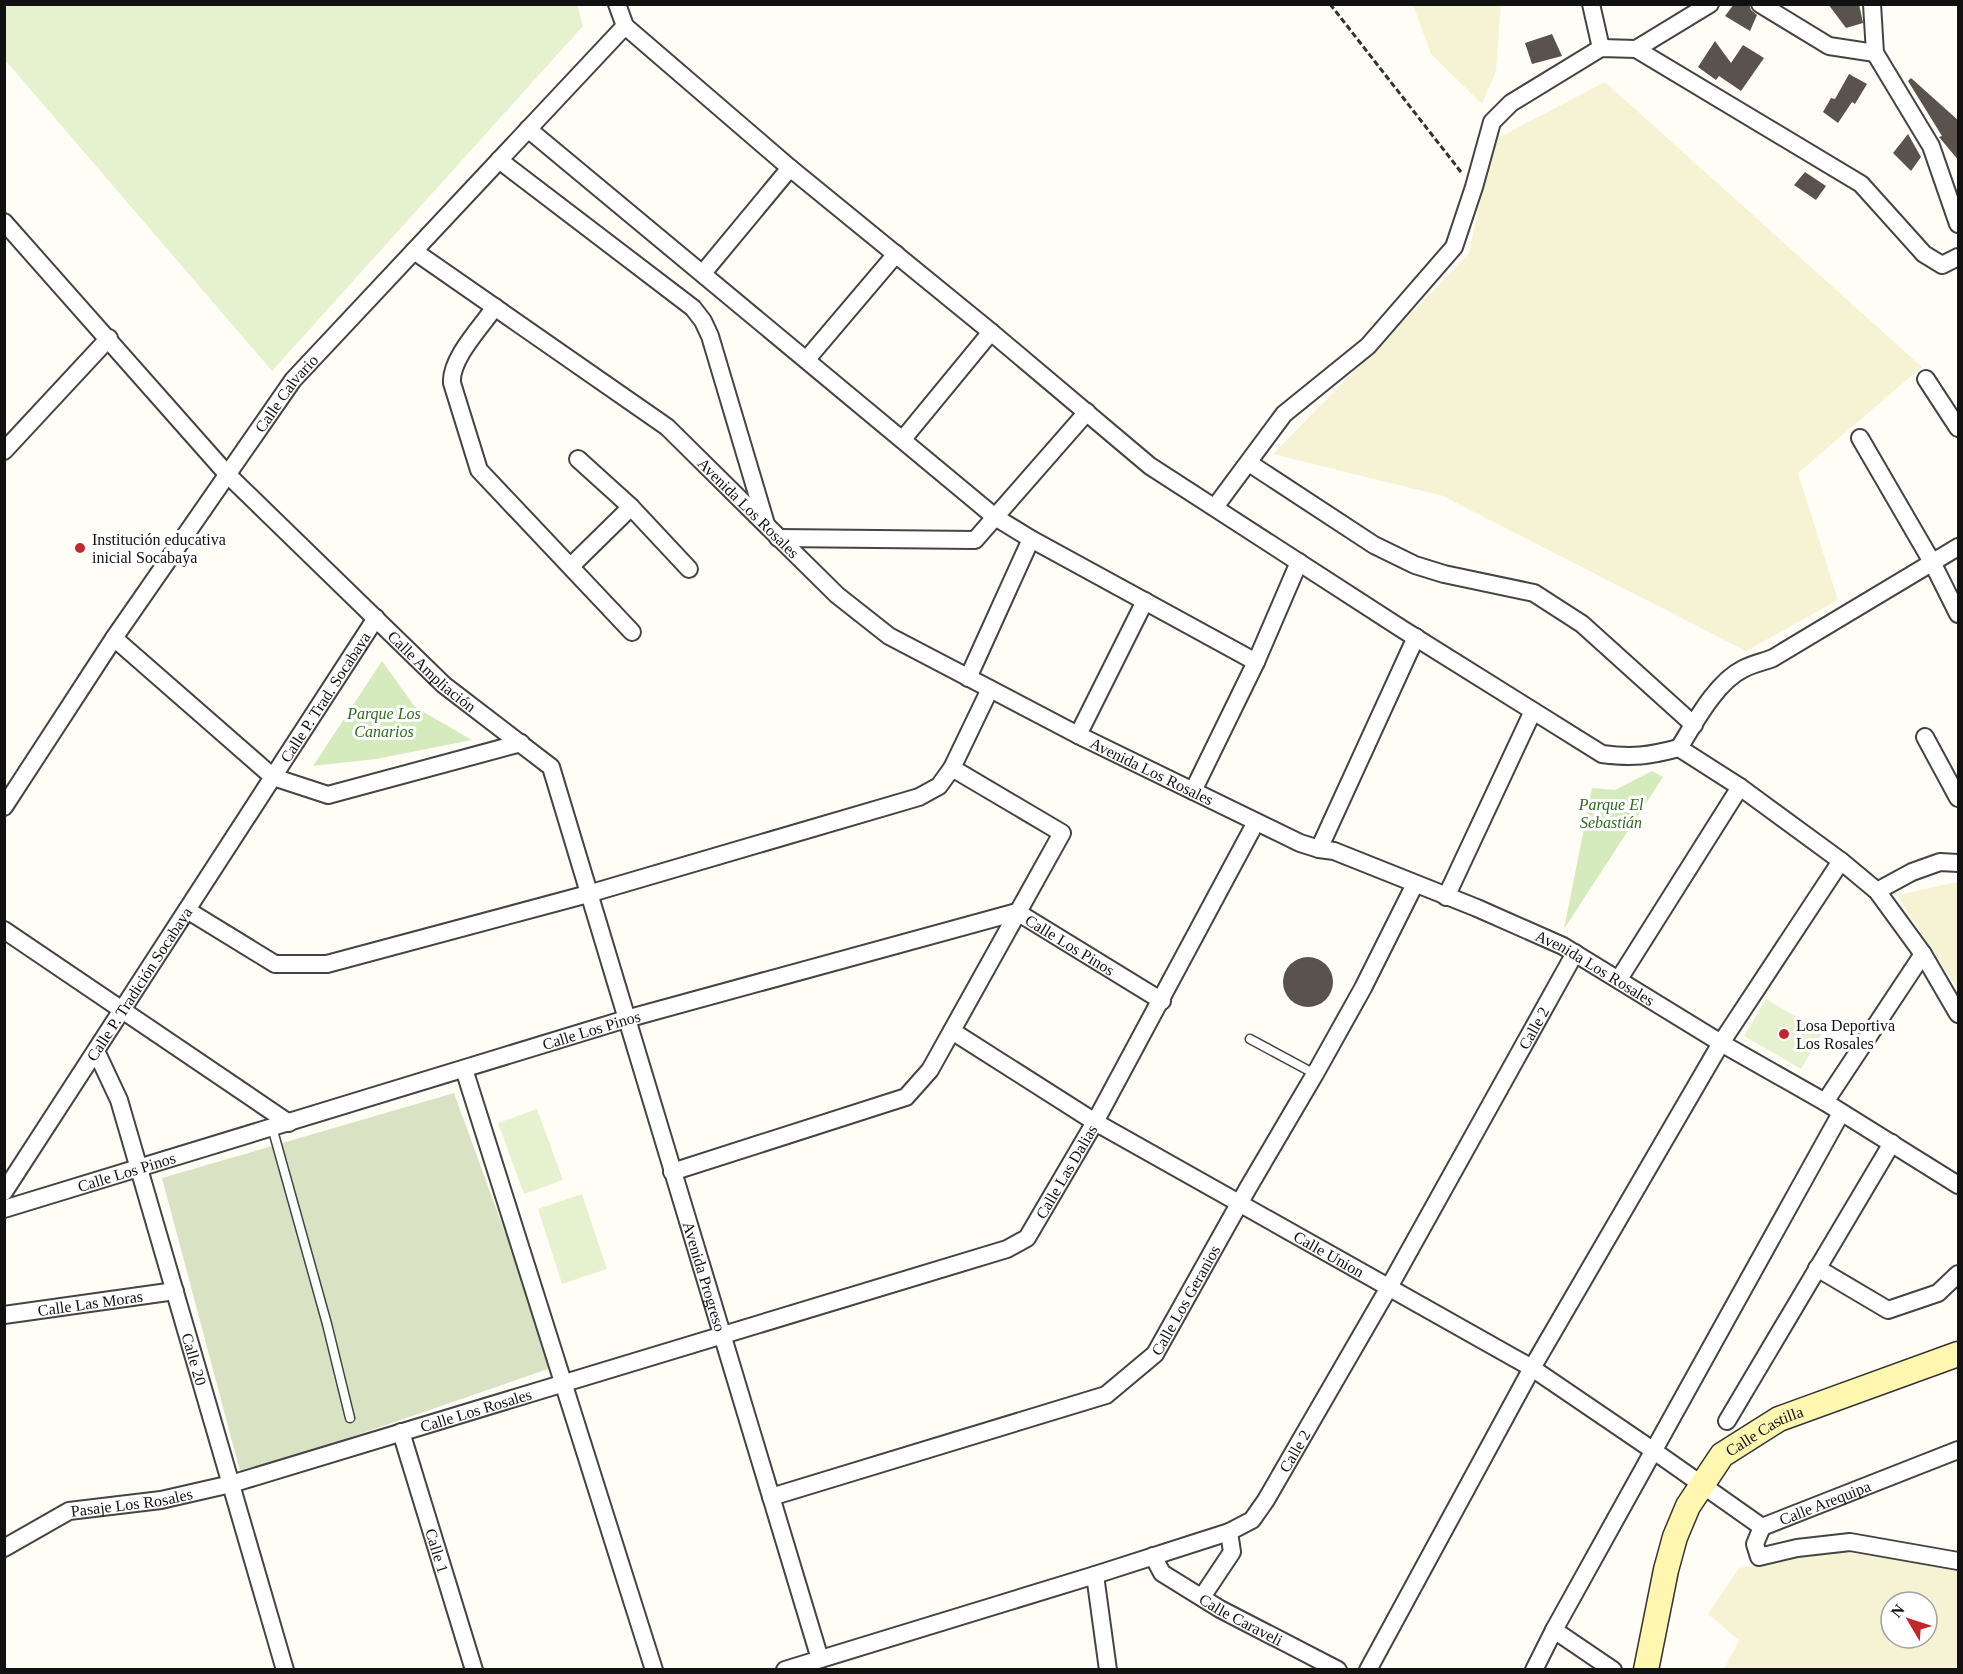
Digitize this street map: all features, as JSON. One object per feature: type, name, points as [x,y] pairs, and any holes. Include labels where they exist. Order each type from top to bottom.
[{"type":"street","points":[[616,4],[625,26],[789,168],[1150,466],[1416,638],[1602,754],[1628,758],[1651,756],[1678,748],[1704,707],[1741,670],[1773,658],[1959,547]]},
{"type":"street","points":[[1591,4],[1601,48]]},
{"type":"street","points":[[1636,49],[1710,4]]},
{"type":"street","points":[[1760,4],[1829,46],[1875,53]]},
{"type":"street","points":[[1872,4],[1875,53],[1931,146],[1959,224]]},
{"type":"street","name":"Calle Calvario","points":[[4,807],[114,638],[293,380],[625,26]]},
{"type":"street","points":[[1215,507],[1284,414],[1368,346],[1454,248],[1474,188],[1492,122],[1511,103],[1601,48],[1636,49],[1861,184],[1924,254],[1942,265],[1959,257]]},
{"type":"street","points":[[528,129],[995,517],[1256,662]]},
{"type":"street","points":[[499,160],[683,300],[698,314],[710,336],[772,533],[975,540],[1087,412]]},
{"type":"street","points":[[703,273],[789,168]]},
{"type":"street","name":"Calle Ampliación","points":[[4,222],[227,474],[444,685],[550,767],[588,894]]},
{"type":"street","name":"Avenida Los Rosales","points":[[414,250],[667,427],[837,595],[890,636],[1078,735],[1300,843],[1334,851],[1509,922],[1575,953],[1959,1185]]},
{"type":"street","points":[[807,359],[896,254]]},
{"type":"street","points":[[495,307],[457,361],[452,374],[452,383],[479,470],[632,632]]},
{"type":"street","points":[[903,439],[990,332]]},
{"type":"street","points":[[4,451],[109,338]]},
{"type":"street","points":[[1926,379],[1959,428]]},
{"type":"street","points":[[1860,438],[1932,562],[1959,614]]},
{"type":"street","points":[[578,459],[631,507],[689,569]]},
{"type":"street","points":[[1249,463],[1374,545],[1415,565],[1444,574],[1534,593],[1582,624],[1694,725]]},
{"type":"street","points":[[571,566],[631,507]]},
{"type":"street","points":[[968,678],[1031,539]]},
{"type":"street","points":[[1194,791],[1256,662],[1299,562]]},
{"type":"street","points":[[1078,735],[1145,601]]},
{"type":"street","name":"Calle P. Trad. Socabaya","points":[[273,777],[376,618]]},
{"type":"street","points":[[114,638],[273,777],[328,795],[521,743]]},
{"type":"street","points":[[1319,849],[1416,638]]},
{"type":"street","points":[[187,910],[275,964],[327,964],[588,894],[919,797],[939,786],[952,768],[990,689]]},
{"type":"street","points":[[1446,897],[1533,711]]},
{"type":"street","points":[[1925,737],[1959,798]]},
{"type":"street","points":[[1678,748],[1740,788],[1841,861],[1876,891],[1923,954],[1959,1014]]},
{"type":"street","points":[[672,1172],[906,1096],[930,1070],[1062,833],[952,768]]},
{"type":"street","name":"Calle P. Tradición Socabaya","points":[[4,1192],[273,777]]},
{"type":"street","points":[[1619,979],[1740,788]]},
{"type":"street","name":"Calle Las Dalias","points":[[722,1336],[1007,1249],[1027,1238],[1162,1001],[1256,822]]},
{"type":"street","points":[[1368,1670],[1532,1368],[1721,1043],[1841,861]]},
{"type":"street","points":[[1876,891],[1912,872],[1940,862],[1959,863]]},
{"type":"street","name":"Calle Los Geranios","points":[[771,1497],[1106,1395],[1155,1354],[1363,988],[1415,884]]},
{"type":"street","name":"Avenida Progreso","points":[[588,894],[820,1659]]},
{"type":"street","name":"Calle Los Pinos","points":[[4,1209],[626,1019],[1017,912],[1162,1001]]},
{"type":"street","points":[[4,930],[122,1010],[280,1125]]},
{"type":"street","name":"Calle 2","points":[[785,1670],[1229,1532],[1252,1520],[1266,1500],[1388,1289],[1575,953]]},
{"type":"street","points":[[1825,1102],[1923,954]]},
{"type":"street","name":"Calle Union","points":[[952,1031],[1095,1122],[1532,1368],[1701,1484]]},
{"type":"street","name":"Calle 20","points":[[96,1052],[119,1100],[285,1670]]},
{"type":"street","points":[[464,1069],[654,1670]]},
{"type":"street","points":[[1534,1670],[1841,1113]]},
{"type":"street","points":[[1726,1421],[1892,1143]]},
{"type":"street","points":[[1817,1268],[1888,1310],[1938,1293],[1959,1274]]},
{"type":"street","name":"Calle Las Moras","points":[[4,1315],[175,1291]]},
{"type":"street","name":"Calle Los Rosales","points":[[231,1484],[722,1336]]},
{"type":"street","name":"Calle Castilla","points":[[1646,1670],[1675,1537],[1688,1506],[1722,1455],[1779,1419],[1959,1354]]},
{"type":"street","name":"Calle 1","points":[[401,1432],[474,1670]]},
{"type":"street","name":"Calle Arequipa","points":[[1701,1484],[1762,1527],[1959,1450]]},
{"type":"street","name":"Pasaje Los Rosales","points":[[4,1548],[69,1511],[160,1500],[231,1484]]},
{"type":"street","points":[[1762,1527],[1755,1544],[1759,1557],[1797,1548],[1850,1542],[1959,1561]]},
{"type":"street","points":[[1202,1597],[1232,1552],[1229,1532]]},
{"type":"street","name":"Calle Caraveli","points":[[1154,1556],[1162,1572],[1202,1597],[1338,1670]]},
{"type":"street","points":[[1095,1575],[1108,1670]]},
{"type":"street","points":[[1554,1630],[1613,1670]]},
{"type":"lane","points":[[1250,1039],[1315,1074]]},
{"type":"lane","points":[[280,1125],[350,1418]]},
{"type":"path","points":[[1330,4],[1474,188]]},
{"type":"shaded area","points":[[1413,5],[1501,5],[1496,71],[1482,104],[1431,54]]},
{"type":"shaded area","points":[[1605,82],[1922,367],[1798,473],[1838,600],[1746,651],[1443,496],[1273,454],[1469,254],[1492,141]]},
{"type":"shaded area","points":[[1958,882],[1958,990],[1897,895]]},
{"type":"shaded area","points":[[1834,1551],[1958,1567],[1958,1669],[1724,1669],[1739,1640],[1708,1614],[1739,1568]]},
{"type":"green space","points":[[577,4],[583,26],[272,371],[5,60],[4,6],[6,5]]},
{"type":"green space","name":"Parque Los Canarios","points":[[382,661],[415,707],[472,740],[376,759],[313,766]]},
{"type":"green space","name":"Parque El Sebastián","points":[[1652,771],[1663,777],[1564,929],[1592,788],[1615,790]]},
{"type":"green space","name":"Losa Deportiva Los Rosales","points":[[1766,999],[1823,1032],[1801,1069],[1744,1036]]},
{"type":"green space","points":[[454,1093],[554,1367],[241,1475],[162,1178]]},
{"type":"green space","points":[[537,1109],[563,1180],[524,1194],[498,1123]]},
{"type":"green space","points":[[582,1194],[607,1269],[562,1284],[538,1209]]},
{"type":"building","points":[[1734,4],[1749,4],[1751,10],[1757,15],[1750,31],[1725,16]]},
{"type":"building","points":[[1828,4],[1859,4],[1863,23],[1846,28]]},
{"type":"building","points":[[1552,34],[1562,56],[1532,64],[1525,43]]},
{"type":"building","points":[[1715,41],[1731,63],[1743,45],[1764,58],[1741,91],[1719,76],[1716,80],[1698,67]]},
{"type":"building","points":[[1849,74],[1867,84],[1855,104],[1852,102],[1838,123],[1823,112],[1831,98],[1835,99]]},
{"type":"building","points":[[1911,78],[1959,121],[1959,161],[1939,137],[1942,136],[1908,81]]},
{"type":"building","points":[[1908,134],[1921,157],[1911,171],[1893,153]]},
{"type":"building","points":[[1805,172],[1826,186],[1816,200],[1794,185]]},
{"type":"building","points":[[1303,957],[1313,957],[1326,964],[1333,977],[1333,987],[1326,1000],[1313,1007],[1303,1007],[1294,1003],[1287,996],[1283,987],[1283,977],[1287,968],[1294,961]]},
{"type":"place","name":"Institución educativa inicial Socabaya","points":[[80,548]]},
{"type":"place","name":"Losa Deportiva Los Rosales","points":[[1784,1034]]}]
